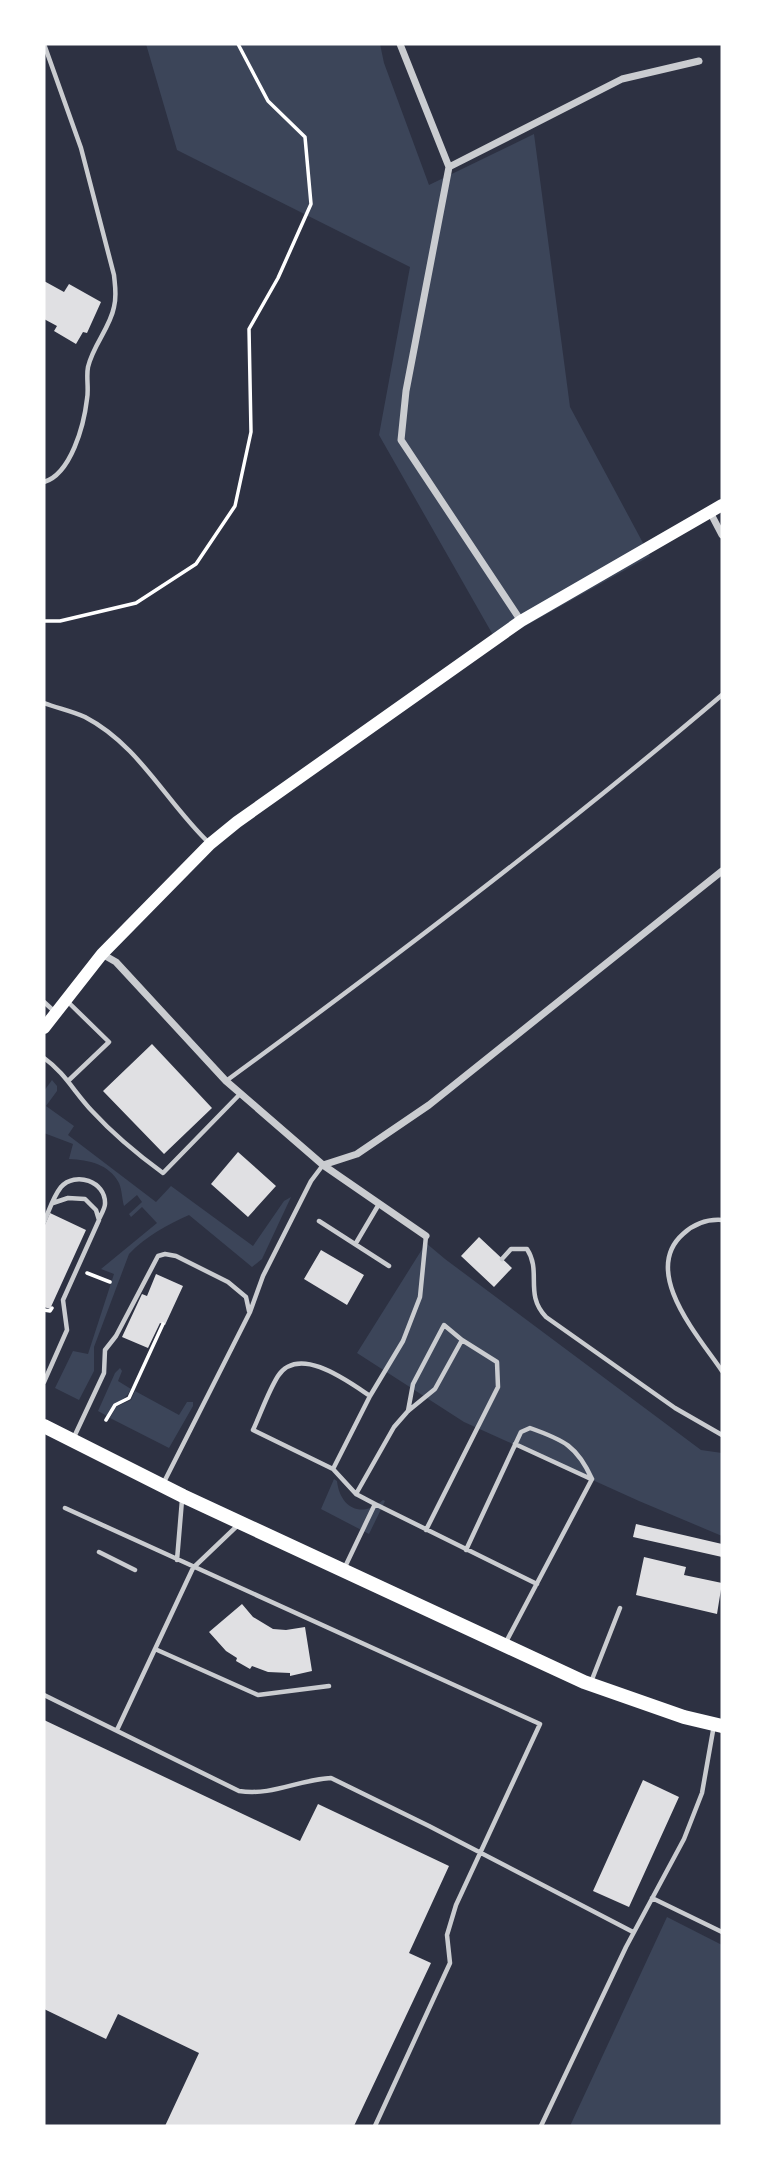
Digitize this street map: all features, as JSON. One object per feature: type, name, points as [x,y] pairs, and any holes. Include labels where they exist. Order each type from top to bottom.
[{"type":"highway","points":[[45,1431],[72,1440],[183,1496],[590,1684],[684,1717],[718,1725]]},
{"type":"main road","points":[[44,1028],[102,954],[210,844],[521,621],[722,505]]},
{"type":"street","points":[[400,44],[449,167],[406,391],[401,440],[521,621]]},
{"type":"street","points":[[449,167],[622,79],[699,61]]},
{"type":"street","points":[[710,512],[722,535]]},
{"type":"street","points":[[323,1166],[357,1154],[429,1105],[722,871]]},
{"type":"street","points":[[102,954],[116,962],[226,1081],[323,1166],[426,1236]]},
{"type":"lane","points":[[44,44],[81,148],[114,275],[116,293],[114,309],[88,367],[87,398],[71,458],[51,480],[44,482]]},
{"type":"lane","points":[[226,1081],[497,879],[612,789],[722,695]]},
{"type":"lane","points":[[44,703],[84,717],[138,758],[192,826],[210,844]]},
{"type":"lane","points":[[66,1000],[109,1042],[68,1081]]},
{"type":"lane","points":[[44,1002],[55,1013]]},
{"type":"lane","points":[[44,1058],[57,1068],[122,1143],[163,1173],[241,1093]]},
{"type":"lane","points":[[163,1485],[312,1181],[323,1166]]},
{"type":"lane","points":[[44,1222],[59,1189],[65,1184],[79,1178],[87,1179],[92,1181],[103,1195],[105,1204],[64,1300],[67,1330],[44,1382]]},
{"type":"lane","points":[[53,1203],[68,1198],[85,1199],[96,1210],[99,1220]]},
{"type":"lane","points":[[356,1243],[379,1204]]},
{"type":"lane","points":[[722,1220],[699,1223],[688,1229],[672,1248],[667,1263],[669,1282],[676,1300],[722,1371]]},
{"type":"lane","points":[[319,1221],[389,1266]]},
{"type":"lane","points":[[333,1469],[370,1396],[403,1340],[420,1297],[426,1236]]},
{"type":"lane","points":[[502,1259],[511,1249],[527,1249],[533,1258],[535,1302],[546,1317],[675,1408],[722,1435]]},
{"type":"lane","points":[[72,1440],[104,1373],[105,1350],[116,1336],[158,1256],[176,1256],[228,1282],[246,1297],[250,1312]]},
{"type":"lane","points":[[408,1411],[413,1384],[444,1325],[497,1362],[498,1387],[426,1530]]},
{"type":"lane","points":[[356,1494],[394,1427],[408,1411],[435,1389],[463,1340]]},
{"type":"lane","points":[[370,1396],[340,1375],[311,1364],[291,1364],[279,1374],[253,1430],[333,1469],[356,1494],[537,1584]]},
{"type":"lane","points":[[466,1550],[522,1432],[530,1429],[559,1438],[571,1446],[583,1459],[592,1479]]},
{"type":"lane","points":[[514,1444],[592,1479]]},
{"type":"lane","points":[[504,1646],[592,1479]]},
{"type":"lane","points":[[177,1560],[183,1496]]},
{"type":"lane","points":[[343,1569],[375,1504]]},
{"type":"lane","points":[[65,1508],[540,1724],[456,1905],[447,1935],[450,1963],[375,2126]]},
{"type":"lane","points":[[117,1730],[193,1568],[242,1522]]},
{"type":"lane","points":[[99,1552],[135,1570]]},
{"type":"lane","points":[[590,1684],[620,1608]]},
{"type":"lane","points":[[155,1649],[258,1695],[329,1686]]},
{"type":"lane","points":[[44,1695],[239,1791],[259,1794],[316,1779],[331,1778],[633,1932]]},
{"type":"lane","points":[[541,2126],[633,1932],[684,1839],[702,1793],[718,1725]]},
{"type":"lane","points":[[652,1898],[722,1932]]},
{"type":"path","points":[[44,621],[60,621],[136,603],[196,565],[235,506],[251,432],[249,329],[278,278],[312,204],[305,137],[268,101],[239,44]]},
{"type":"path","points":[[78,1269],[110,1282]]},
{"type":"path","points":[[106,1420],[115,1405],[129,1398],[163,1324]]},
{"type":"shaded area","points":[[146,44],[380,44],[384,63],[429,185],[534,134],[570,407],[650,556],[497,642],[379,435],[410,267],[177,150]]},
{"type":"shaded area","points":[[52,1080],[57,1091],[46,1106],[74,1126],[68,1135],[156,1202],[171,1186],[253,1246],[284,1201],[291,1197],[262,1259],[252,1267],[189,1215],[157,1232],[129,1254],[94,1347],[94,1371],[79,1400],[55,1388],[73,1351],[88,1354],[114,1274],[101,1269],[157,1223],[142,1207],[131,1217],[129,1214],[142,1202],[137,1195],[124,1206],[119,1183],[110,1171],[91,1162],[69,1159],[73,1144],[44,1133],[44,1091]]},
{"type":"shaded area","points":[[426,1243],[701,1450],[722,1453],[722,1536],[464,1422],[357,1353]]},
{"type":"shaded area","points":[[120,1368],[122,1371],[118,1381],[131,1389],[107,1416],[98,1411],[115,1373]]},
{"type":"shaded area","points":[[135,1391],[179,1415],[187,1402],[193,1402],[169,1448],[110,1418],[116,1407],[131,1400]]},
{"type":"shaded area","points":[[334,1479],[342,1498],[353,1508],[367,1509],[385,1501],[369,1534],[321,1509]]},
{"type":"shaded area","points":[[667,1917],[722,1945],[722,2126],[570,2126]]},
{"type":"building","points":[[44,281],[64,292],[69,284],[101,302],[87,333],[83,332],[76,344],[54,331],[57,326],[44,319]]},
{"type":"building","points":[[152,1044],[212,1108],[164,1154],[103,1091]]},
{"type":"building","points":[[238,1152],[276,1186],[248,1217],[211,1184]]},
{"type":"building","points":[[50,1213],[86,1230],[50,1309],[44,1307],[44,1227]]},
{"type":"building","points":[[479,1237],[512,1268],[494,1287],[461,1256]]},
{"type":"building","points":[[321,1250],[364,1275],[347,1305],[304,1279]]},
{"type":"building","points":[[156,1274],[183,1286],[165,1325],[160,1323],[148,1348],[122,1337],[142,1294],[147,1296]]},
{"type":"building","points":[[636,1524],[722,1544],[722,1557],[633,1537]]},
{"type":"building","points":[[644,1557],[686,1567],[684,1575],[722,1583],[717,1614],[636,1595]]},
{"type":"building","points":[[242,1604],[253,1617],[273,1629],[305,1627],[312,1671],[290,1676],[290,1673],[268,1672],[252,1666],[250,1669],[236,1661],[237,1658],[226,1651],[209,1632]]},
{"type":"building","points":[[44,1720],[300,1841],[318,1804],[449,1866],[409,1953],[431,1963],[354,2126],[165,2126],[199,2053],[118,2014],[106,2039],[44,2009]]},
{"type":"building","points":[[643,1780],[679,1797],[629,1907],[593,1891]]}]
